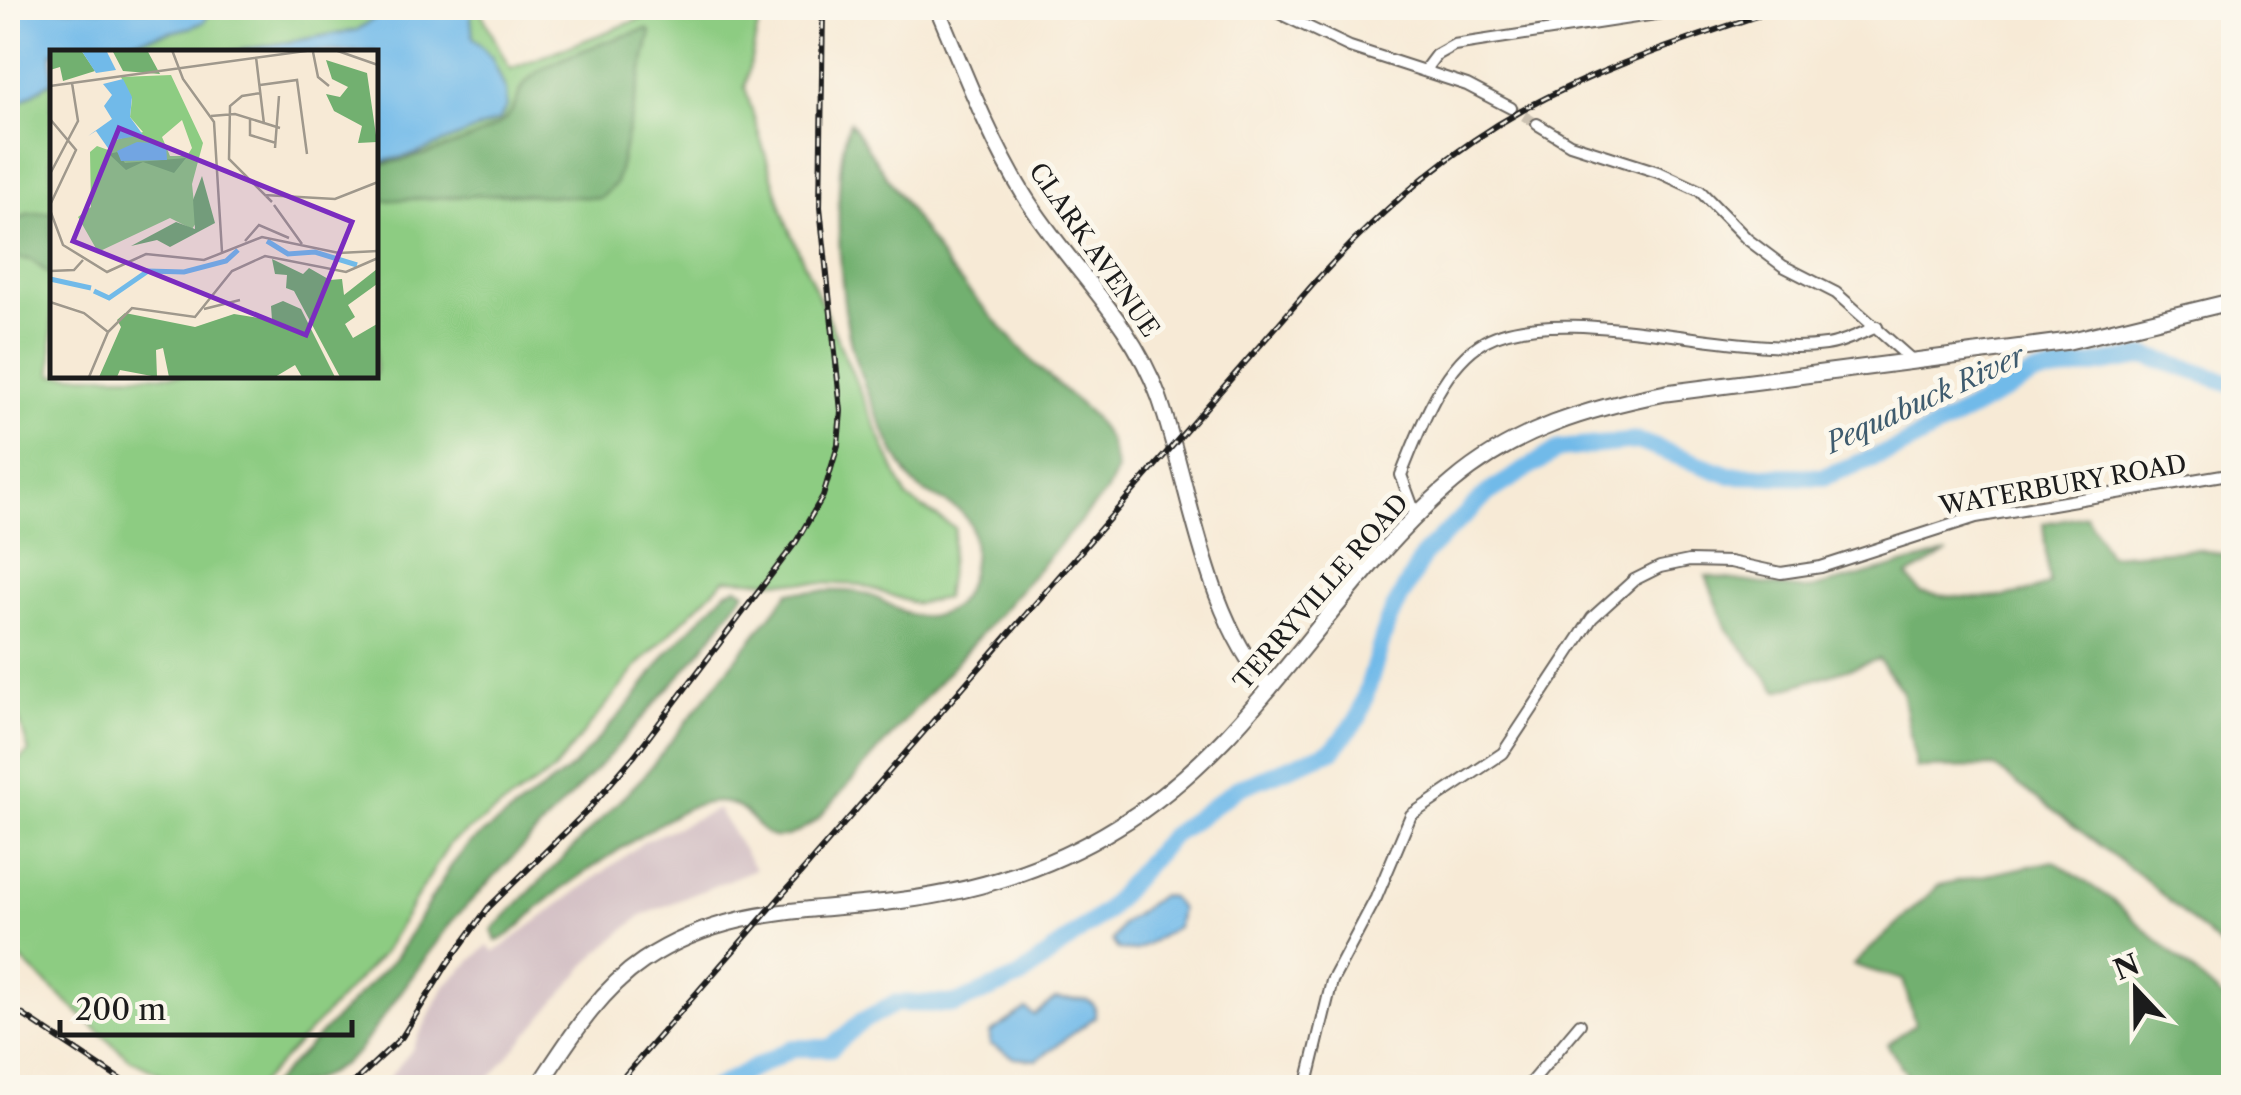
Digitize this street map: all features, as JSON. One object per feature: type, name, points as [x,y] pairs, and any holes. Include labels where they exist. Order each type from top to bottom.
[{"type":"highway","name":"TERRYVILLE ROAD","points":[[537,1088],[583,1019],[642,962],[712,926],[789,908],[899,901],[988,883],[1064,855],[1118,827],[1172,788],[1236,730],[1416,516],[1455,480],[1502,448],[1584,412],[1666,394],[2069,341],[2234,300]]},
{"type":"main road","name":"CLARK AVENUE","points":[[937,8],[982,114],[1025,197],[1133,339],[1158,396],[1221,601],[1248,661],[1270,688]]},
{"type":"street","points":[[1268,8],[1350,47],[1468,85],[1511,108]]},
{"type":"street","points":[[1424,71],[1440,52],[1454,45],[1695,8]]},
{"type":"street","points":[[1537,124],[1570,144],[1692,186],[1747,239],[1783,266],[1836,293],[1914,361]]},
{"type":"street","points":[[1416,516],[1401,475],[1412,449],[1451,373],[1483,342],[1495,337],[1520,327],[1559,326],[1775,345],[1828,345],[1877,327]]},
{"type":"street","name":"WATERBURY ROAD","points":[[1306,1088],[1332,981],[1376,898],[1412,815],[1503,753],[1592,618],[1634,580],[1688,560],[1730,562],[1781,572],[1821,566],[1976,517],[2234,473]]},
{"type":"street","points":[[1526,1088],[1580,1024]]},
{"type":"shaded area","points":[[718,809],[755,869],[641,916],[594,956],[482,1087],[381,1087],[411,1051],[444,987],[487,946],[495,952],[645,841]]},
{"type":"green space","points":[[213,8],[479,8],[510,69],[653,14],[655,8],[762,8],[745,88],[786,222],[907,498],[955,528],[945,598],[916,604],[860,585],[725,579],[641,662],[553,771],[450,843],[383,953],[257,1087],[187,1087],[128,1058],[8,948],[8,768],[29,752],[8,682],[8,220],[18,212],[8,204],[8,110],[50,82],[50,378],[378,378],[378,50],[107,50],[192,27]]},
{"type":"green space","points":[[647,29],[651,32],[616,183],[601,198],[511,194],[378,201],[378,164],[461,142],[493,127],[509,115],[524,84],[537,72],[584,50]]},
{"type":"green space","points":[[850,122],[949,269],[1035,364],[1093,416],[1109,440],[1117,470],[1107,491],[818,819],[794,834],[777,837],[766,833],[736,806],[718,802],[693,806],[594,867],[544,903],[509,935],[496,941],[492,930],[643,777],[789,592],[858,592],[908,614],[930,616],[952,607],[970,578],[973,554],[969,521],[955,507],[911,480],[877,416],[852,348],[839,234],[840,170]]},
{"type":"green space","points":[[50,212],[50,274],[31,260],[8,257],[9,227],[27,214]]},
{"type":"green space","points":[[2086,515],[2109,555],[2196,549],[2233,556],[2233,957],[2143,878],[1995,767],[1916,768],[1902,691],[1879,659],[1778,691],[1727,629],[1706,576],[1806,590],[1948,553],[1907,576],[1921,593],[2002,597],[2049,584],[2043,523]]},
{"type":"green space","points":[[737,587],[745,592],[697,656],[608,757],[451,922],[358,1052],[316,1079],[269,1087],[396,957],[451,866],[469,844],[574,766],[633,700],[667,653],[727,591]]},
{"type":"green space","points":[[2054,861],[2111,899],[2233,1007],[2233,1087],[1908,1087],[1913,1084],[1887,1044],[1915,1024],[1903,980],[1853,965],[1939,885]]},
{"type":"water","points":[[8,8],[213,8],[204,22],[192,27],[107,50],[50,50],[50,82],[8,110]]},
{"type":"water","points":[[390,8],[470,8],[473,37],[492,58],[506,91],[507,107],[499,120],[416,154],[378,162],[378,50],[242,50],[357,30]]},
{"type":"water","points":[[1161,895],[1171,897],[1180,908],[1177,927],[1135,951],[1118,950],[1112,941],[1122,924]]},
{"type":"water","points":[[1055,999],[1087,1000],[1095,1006],[1095,1017],[1037,1060],[1015,1058],[990,1044],[990,1033],[1026,1009],[1034,1015]]},
{"type":"waterway","name":"Pequabuck River","points":[[715,1088],[793,1048],[831,1048],[862,1021],[896,1003],[955,1004],[1020,977],[1105,912],[1170,837],[1238,788],[1333,750],[1359,717],[1388,621],[1424,554],[1488,493],[1559,449],[1637,441],[1729,475],[1823,477],[1899,448],[2034,375],[2147,356],[2234,384]]},
{"type":"tunnel","points":[[1511,108],[1537,124]]},
{"type":"railway","points":[[348,1088],[402,1037],[488,908],[586,812],[635,755],[796,542],[823,496],[838,445],[841,411],[820,207],[823,8]]},
{"type":"railway","points":[[614,1088],[1316,281],[1387,209],[1466,146],[1554,94],[1650,53],[1780,8]]},
{"type":"railway","points":[[8,1005],[133,1088]]}]
